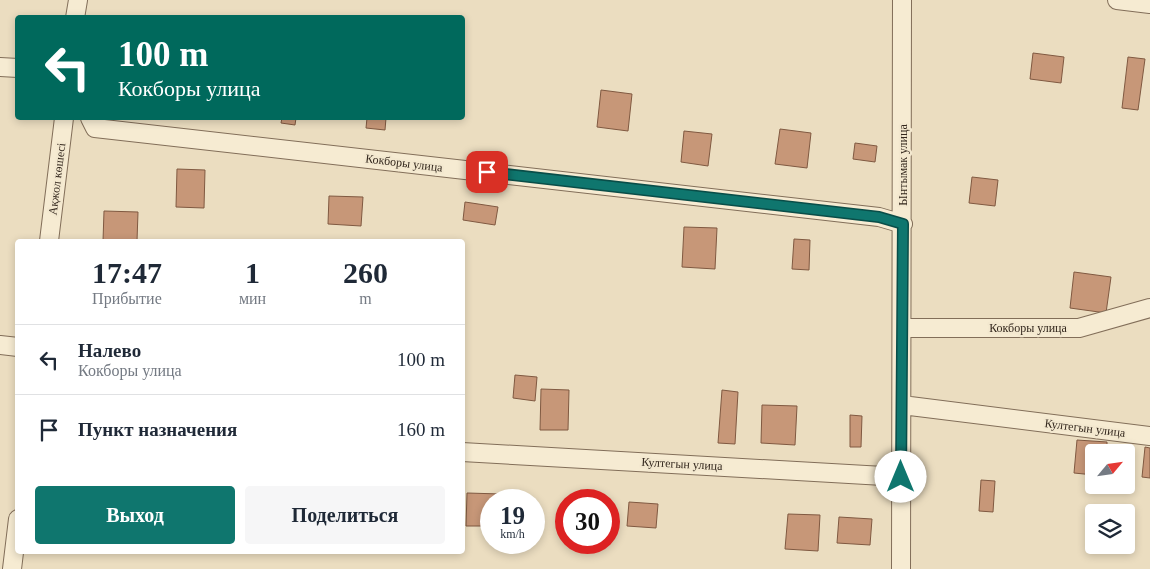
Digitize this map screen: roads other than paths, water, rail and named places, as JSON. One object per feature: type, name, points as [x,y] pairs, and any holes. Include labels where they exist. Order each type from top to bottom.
[{"type":"street","points":[[76,15],[78,0]]},
{"type":"street","name":"Ынтымак улица","points":[[901,569],[902,0]]},
{"type":"street","points":[[1117,0],[1150,4]]},
{"type":"street","points":[[0,67],[15,68]]},
{"type":"street","name":"Ақжол көшесі","points":[[50,239],[64,120]]},
{"type":"street","name":"Кокборы улица","points":[[91,120],[95,128],[879,217],[903,224]]},
{"type":"street","name":"Кокборы улица","points":[[902,328],[1079,328],[1150,308]]},
{"type":"street","points":[[0,345],[15,347]]},
{"type":"street","name":"Култегын улица","points":[[902,405],[1150,436]]},
{"type":"street","name":"Култегын улица","points":[[465,452],[901,477]]},
{"type":"street","points":[[12,569],[15,544]]}]
